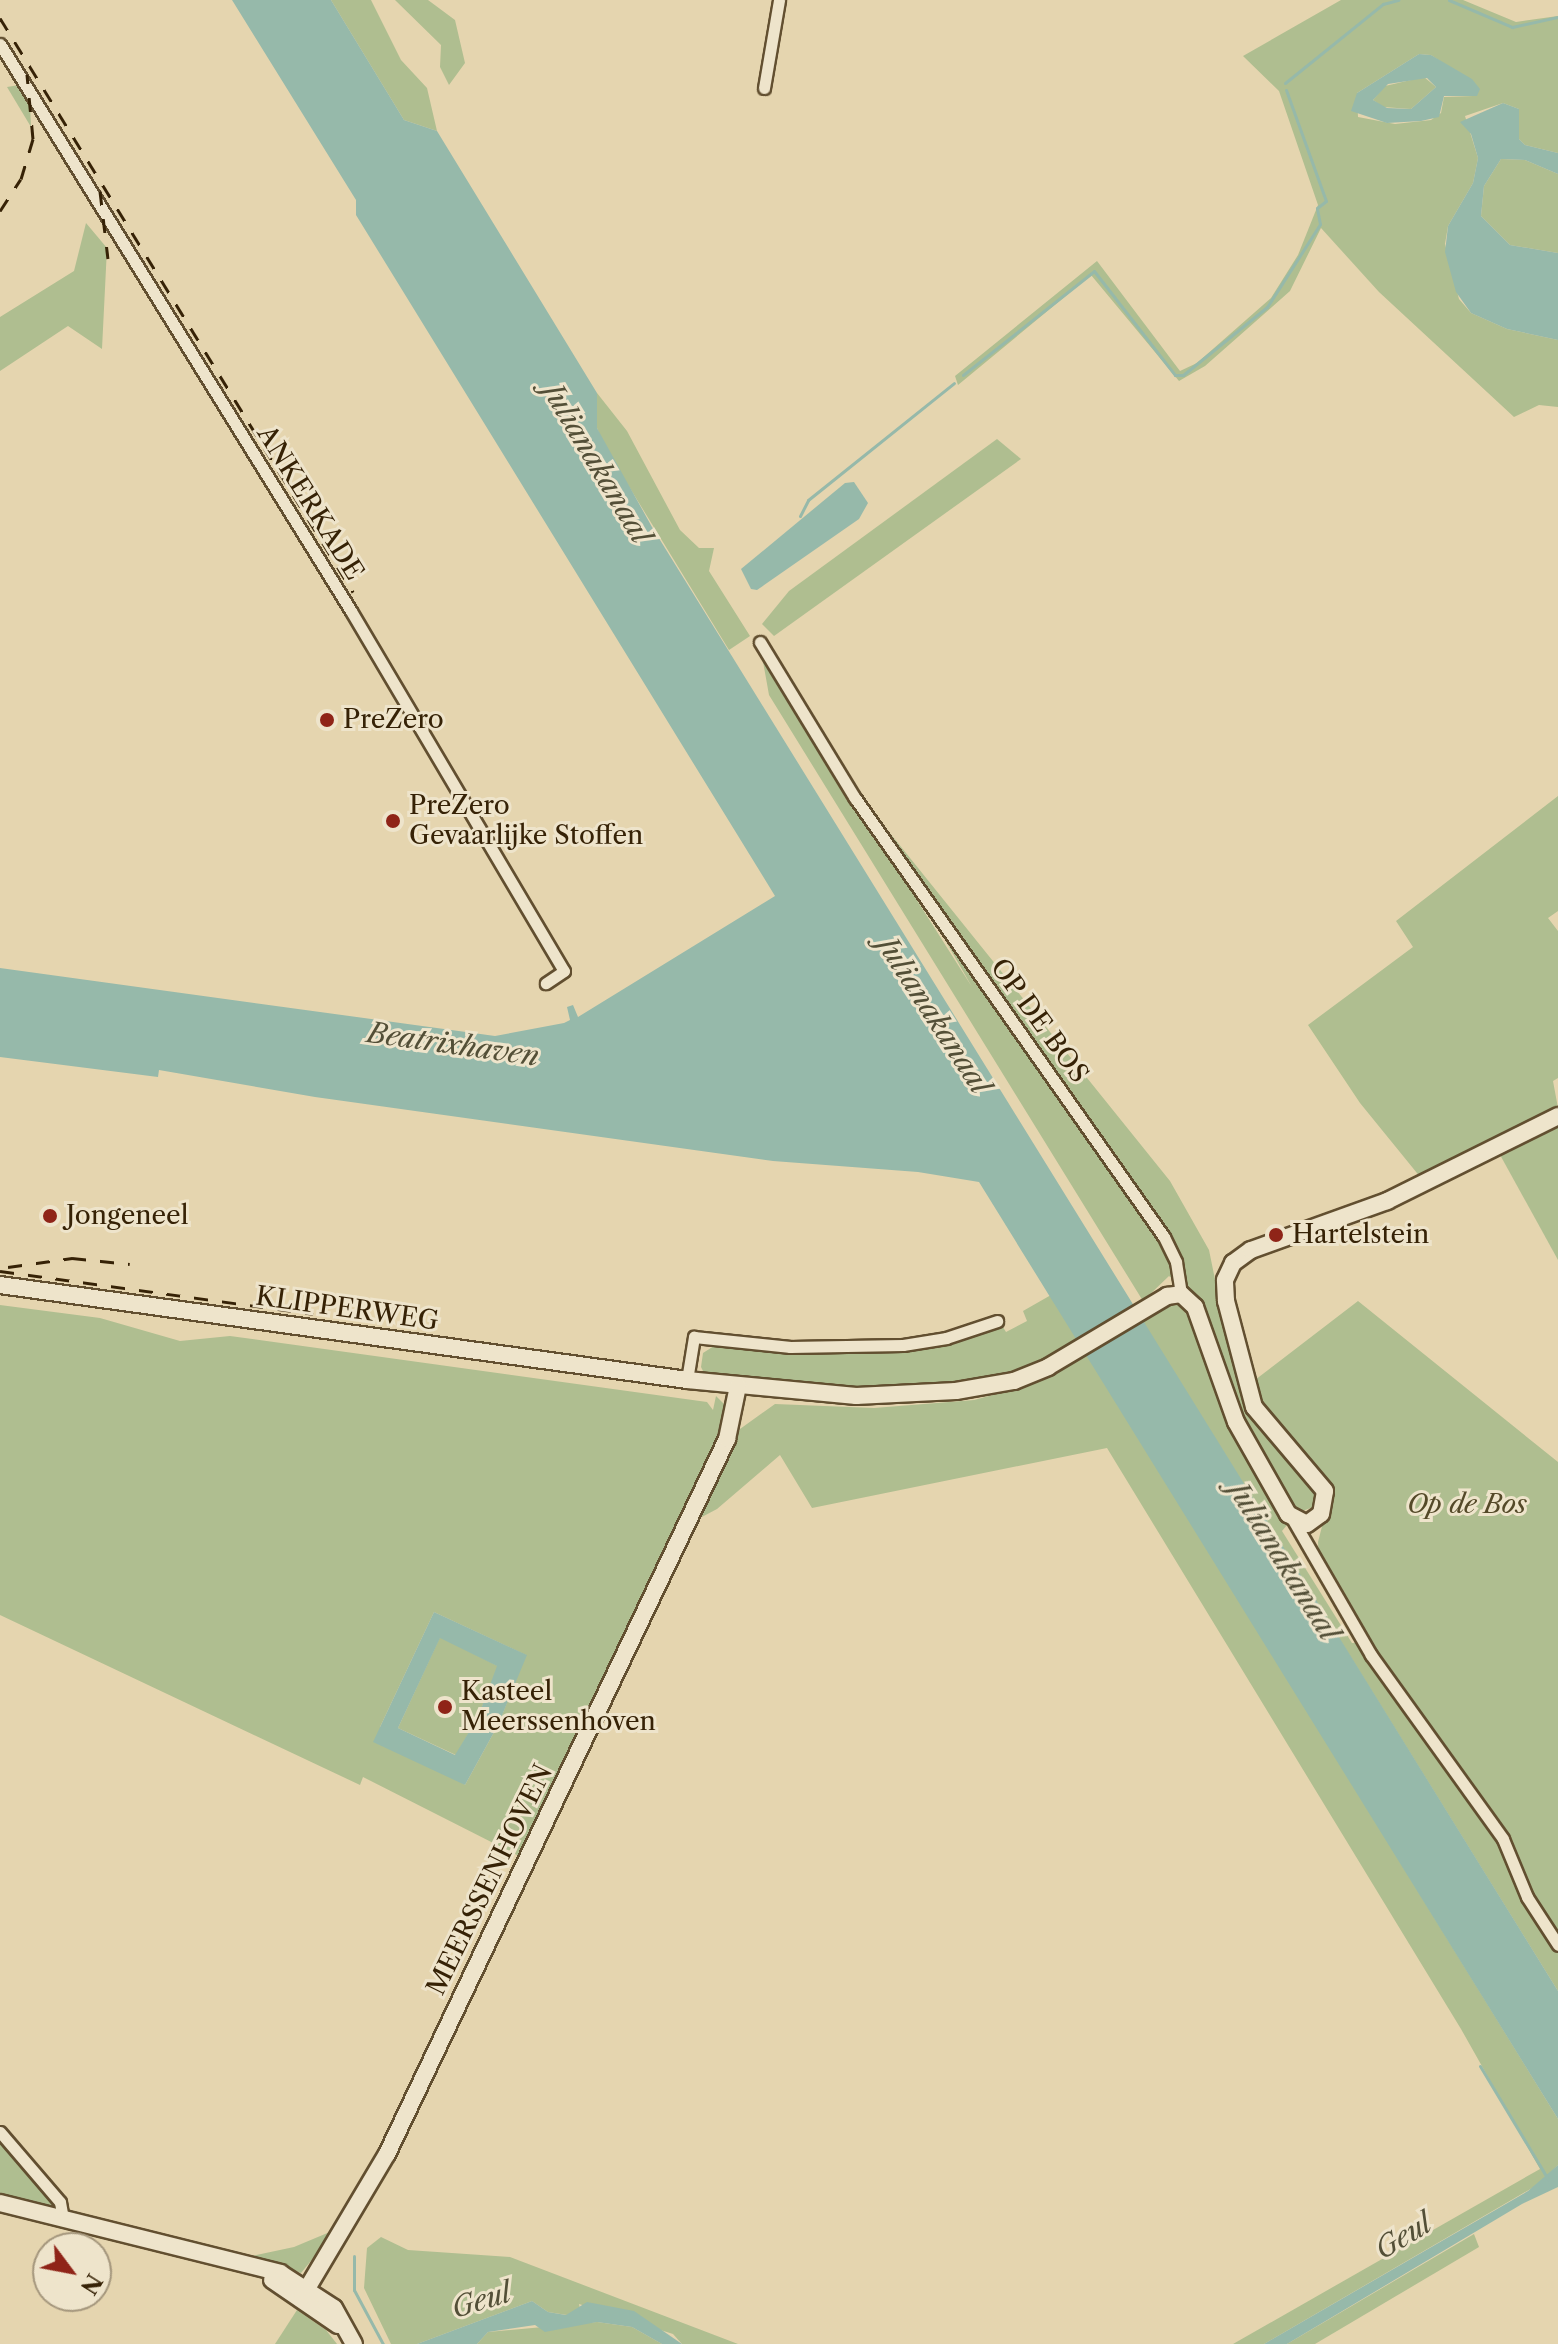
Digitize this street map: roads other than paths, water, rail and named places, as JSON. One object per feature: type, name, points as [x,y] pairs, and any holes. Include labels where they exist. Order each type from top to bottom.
[{"type":"street","points":[[764,88],[779,0]]},
{"type":"street","name":"ANKERKADE","points":[[0,44],[351,611],[564,971],[546,983]]},
{"type":"street","name":"OP DE BOS","points":[[760,642],[855,798],[1164,1237],[1176,1262],[1181,1294],[1195,1307],[1223,1398],[1293,1520]]},
{"type":"street","points":[[1293,1520],[1314,1521],[1324,1507],[1325,1491],[1254,1407],[1226,1301],[1225,1280],[1233,1263],[1251,1250],[1387,1201],[1558,1116]]},
{"type":"street","name":"KLIPPERWEG","points":[[0,1285],[687,1380],[856,1396],[956,1391],[1014,1381],[1072,1352],[1145,1309],[1181,1294]]},
{"type":"street","points":[[687,1380],[694,1337],[790,1347],[903,1345],[946,1338],[997,1321]]},
{"type":"street","name":"MEERSSENHOVEN","points":[[305,2292],[387,2154],[727,1439],[738,1386]]},
{"type":"street","points":[[1293,1520],[1371,1655],[1503,1839],[1527,1897],[1558,1945]]},
{"type":"street","points":[[0,2132],[60,2202],[63,2219]]},
{"type":"street","points":[[0,2203],[241,2265],[270,2269],[337,2311],[353,2341]]},
{"type":"water","points":[[232,0],[331,0],[404,120],[437,131],[597,393],[597,428],[652,527],[1558,1991],[1558,2119],[979,1182],[918,1172],[773,1161],[315,1097],[159,1070],[158,1077],[0,1057],[0,968],[495,1036],[564,1023],[570,1020],[567,1007],[573,1005],[578,1017],[775,896],[356,215],[356,200]]},
{"type":"water","points":[[1419,54],[1431,55],[1472,79],[1480,89],[1477,96],[1444,96],[1439,117],[1387,123],[1351,111],[1357,93]],"holes":[[[1427,78],[1436,87],[1411,109],[1387,108],[1373,100],[1388,84]]]},
{"type":"water","points":[[1503,103],[1519,109],[1519,139],[1525,145],[1558,153],[1558,174],[1525,160],[1501,159],[1484,186],[1481,216],[1510,245],[1558,253],[1558,340],[1507,329],[1471,313],[1456,292],[1445,252],[1448,226],[1473,183],[1478,158],[1471,134],[1460,122]]},
{"type":"water","points":[[854,482],[868,503],[859,519],[757,590],[751,589],[741,569],[845,483]]},
{"type":"water","points":[[434,1612],[527,1655],[498,1725],[465,1785],[373,1742]],"holes":[[[440,1638],[497,1666],[478,1717],[455,1755],[398,1728]]]},
{"type":"water","points":[[1558,2165],[1558,2187],[1522,2204],[1287,2344],[1264,2344],[1528,2191]]},
{"type":"water","points":[[532,2301],[548,2312],[566,2315],[587,2302],[634,2311],[682,2344],[662,2344],[632,2327],[597,2322],[545,2332],[535,2325],[488,2332],[477,2344],[417,2344]]},
{"type":"waterway","points":[[1285,83],[1383,4],[1398,0]]},
{"type":"waterway","points":[[1449,0],[1512,27],[1558,17]]},
{"type":"waterway","points":[[963,375],[1094,271],[1175,375],[1183,375],[1267,307],[1320,224],[1317,208],[1326,201],[1286,90]]},
{"type":"waterway","points":[[800,516],[808,500],[954,383]]},
{"type":"waterway","points":[[1480,2066],[1548,2179]]},
{"type":"waterway","points":[[354,2256],[354,2290],[383,2344]]},
{"type":"railway","points":[[0,18],[353,592]]},
{"type":"railway","points":[[0,211],[21,179],[33,139],[27,74]]},
{"type":"railway","points":[[100,191],[108,259]]},
{"type":"railway","points":[[8,1267],[72,1258],[130,1264]]},
{"type":"railway","points":[[0,1271],[313,1314]]},
{"type":"place","name":"PreZero","points":[[327,720]]},
{"type":"place","name":"PreZero Gevaarlijke Stoffen","points":[[393,821]]},
{"type":"place","name":"Jongeneel","points":[[50,1216]]},
{"type":"place","name":"Hartelstein","points":[[1276,1235]]},
{"type":"place","name":"Kasteel Meerssenhoven","points":[[445,1707]]},
{"type":"water label","name":"Julianakanaal","points":[[597,463]]},
{"type":"water label","name":"Julianakanaal","points":[[934,1015]]},
{"type":"water label","name":"Beatrixhaven","points":[[453,1044]]},
{"type":"water label","name":"Julianakanaal","points":[[1284,1561]]},
{"type":"water label","name":"Geul","points":[[1403,2236]]},
{"type":"water label","name":"Geul","points":[[481,2300]]},
{"type":"park label","name":"Op de Bos","points":[[1467,1505]]}]
